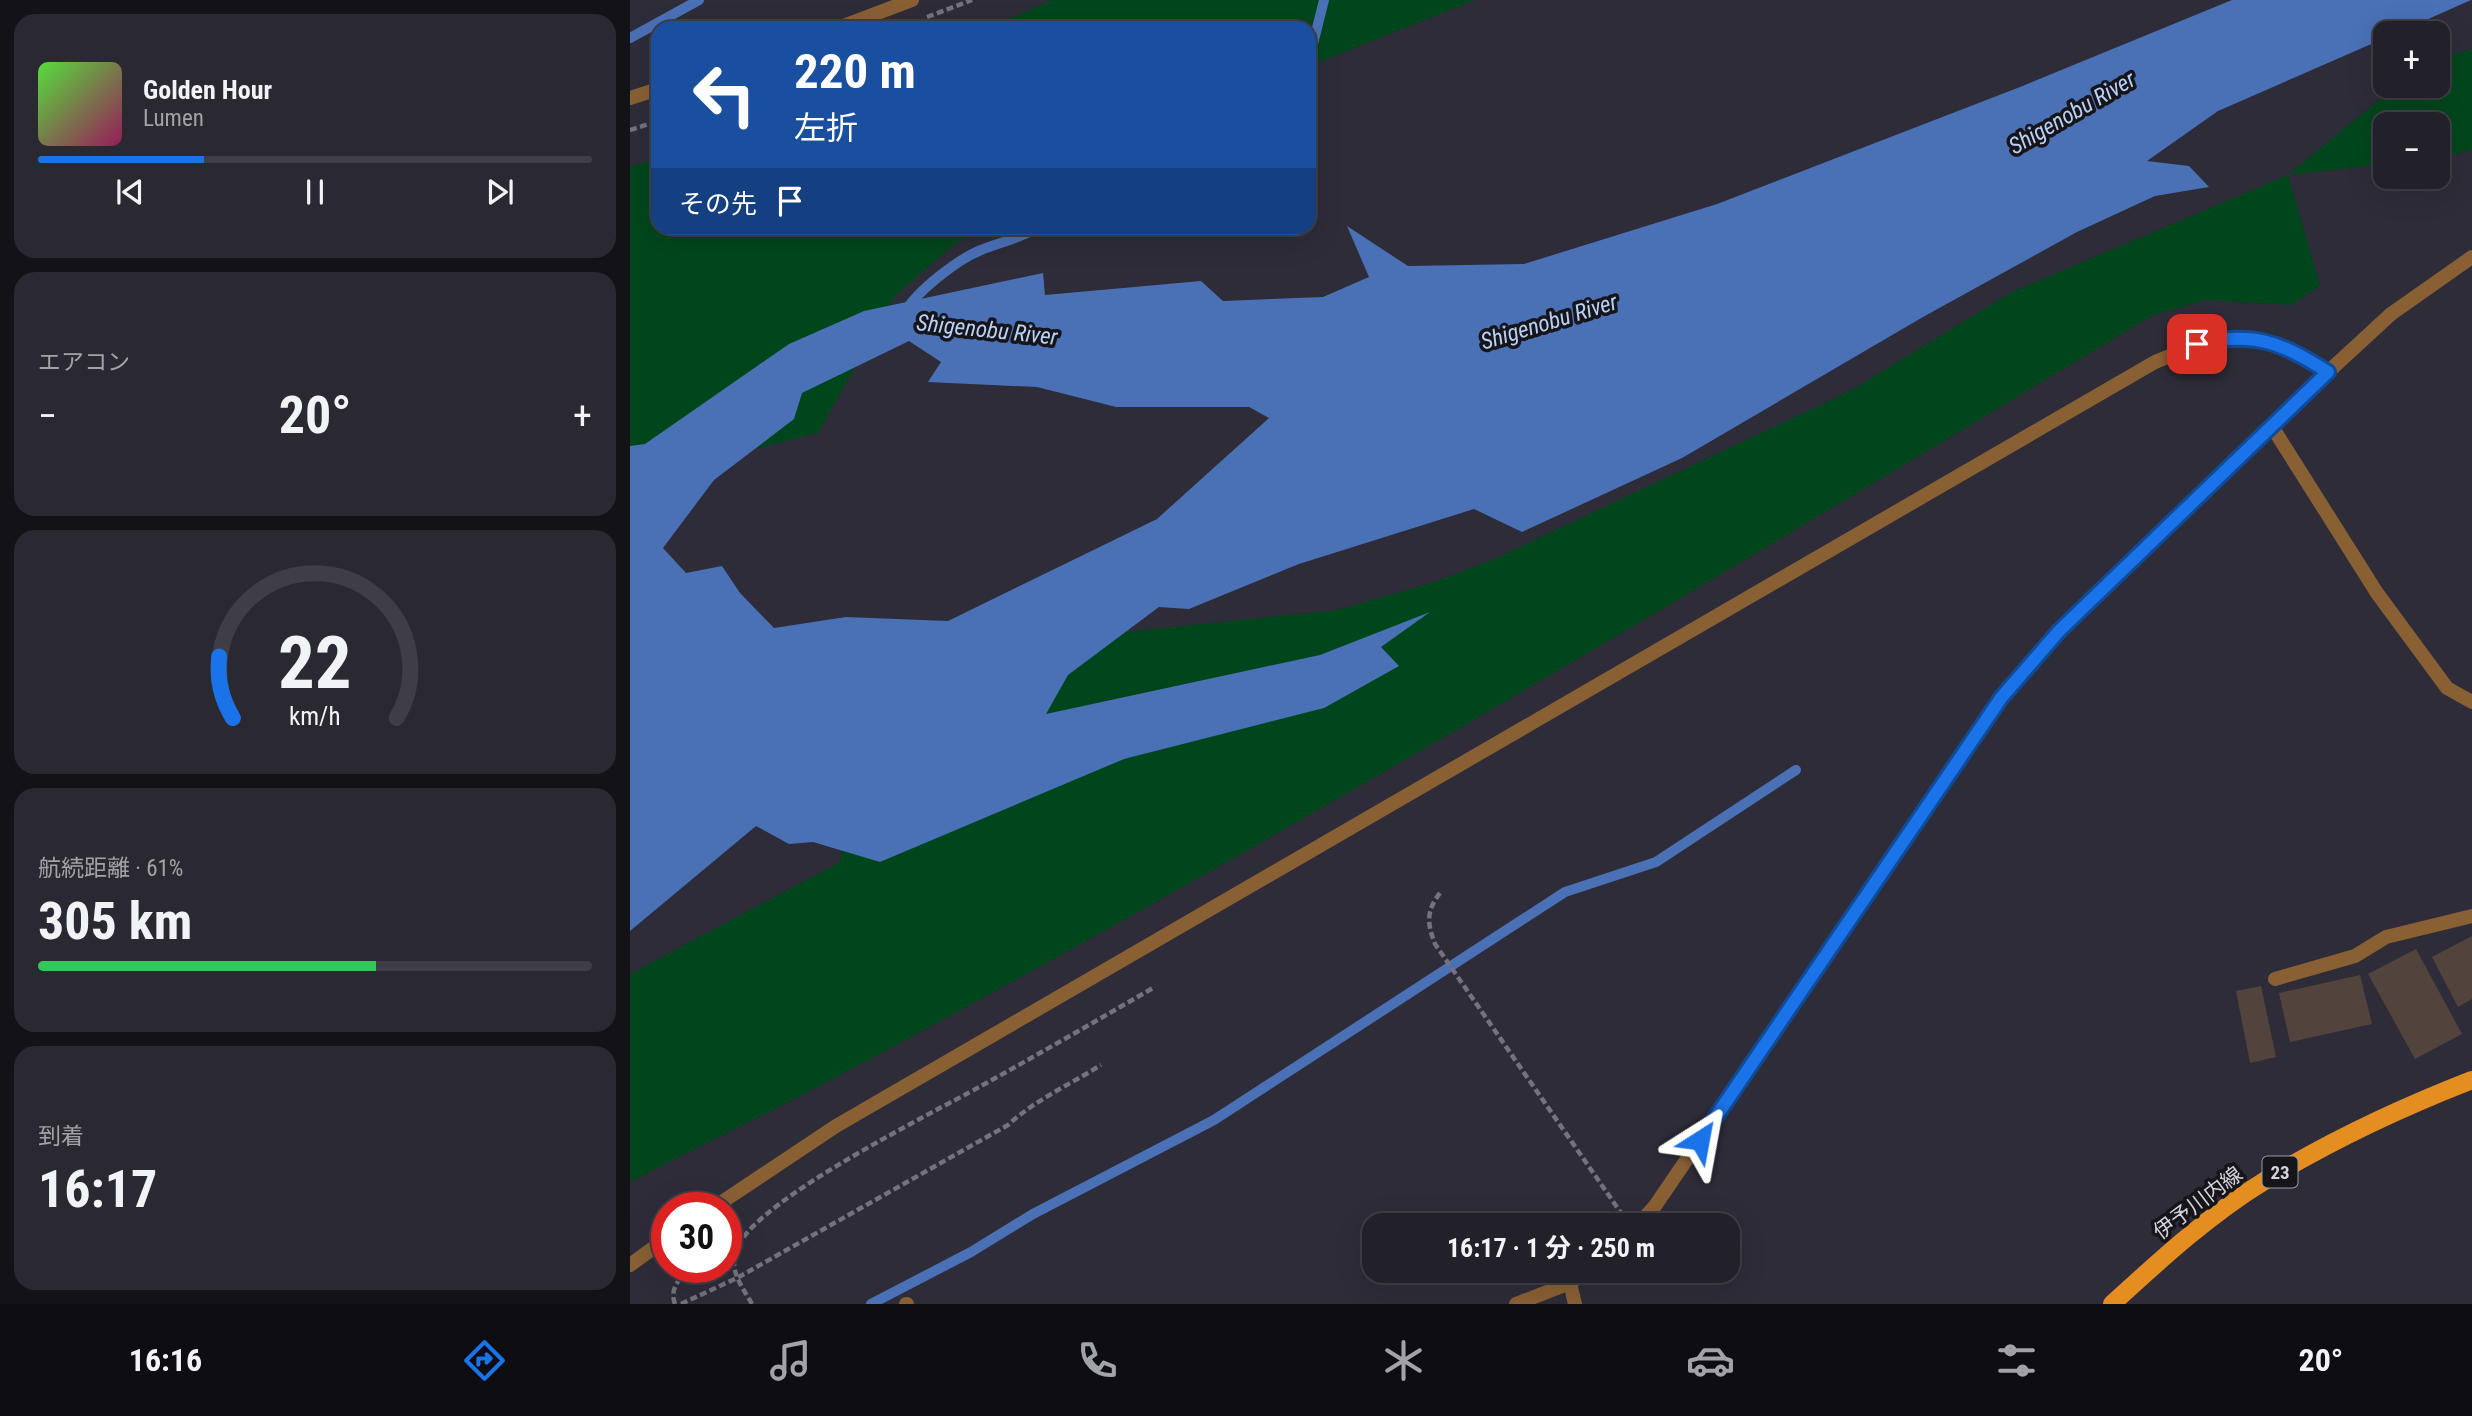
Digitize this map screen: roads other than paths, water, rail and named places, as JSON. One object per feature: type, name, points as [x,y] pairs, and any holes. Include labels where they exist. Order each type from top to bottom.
[{"type":"main road","name":"伊予川内線","points":[[2112,1304],[2170,1251],[2264,1181],[2369,1123],[2472,1080]]},
{"type":"street","points":[[856,21],[912,0]]},
{"type":"street","points":[[630,98],[651,91]]},
{"type":"street","points":[[1649,1213],[2001,698],[2059,631],[2271,425],[2391,314],[2472,257]]},
{"type":"street","points":[[737,1192],[836,1126],[2155,362],[2211,341],[2255,338],[2288,347],[2328,372]]},
{"type":"street","points":[[2271,425],[2377,593],[2447,688],[2472,702]]},
{"type":"street","points":[[2274,979],[2355,956],[2386,937],[2472,916]]},
{"type":"street","points":[[630,1265],[651,1250]]},
{"type":"street","points":[[1516,1304],[1570,1283],[1575,1304]]},
{"type":"water","name":"Shigenobu River","points":[[2232,0],[2471,0],[2424,21],[2373,21],[2373,43],[2218,111],[2147,161],[2189,166],[2209,187],[2155,196],[2077,232],[1923,317],[1682,458],[1522,532],[1474,509],[1299,564],[1189,609],[1159,607],[1068,675],[1046,714],[1320,655],[1430,612],[1381,647],[1399,666],[1324,708],[1124,759],[880,862],[813,842],[789,844],[756,826],[630,931],[630,446],[645,444],[789,344],[864,311],[1043,273],[1045,295],[1201,281],[1223,301],[1323,297],[1369,277],[1347,226],[1408,266],[1524,264],[1717,204],[2020,87]],"holes":[[[909,341],[941,362],[928,382],[1037,387],[1116,407],[1249,407],[1269,418],[1157,519],[948,621],[846,617],[774,628],[740,593],[722,566],[686,573],[663,548],[714,480],[794,419],[802,393]]]},
{"type":"waterway","points":[[661,21],[699,0]]},
{"type":"waterway","points":[[1316,32],[1324,0]]},
{"type":"waterway","points":[[630,38],[651,26]]},
{"type":"waterway","name":"Shigenobu River","points":[[905,312],[928,286],[961,261],[981,250],[1022,235]]},
{"type":"waterway","points":[[871,1304],[971,1252],[1033,1214],[1214,1120],[1565,892],[1656,862],[1796,770]]}]
